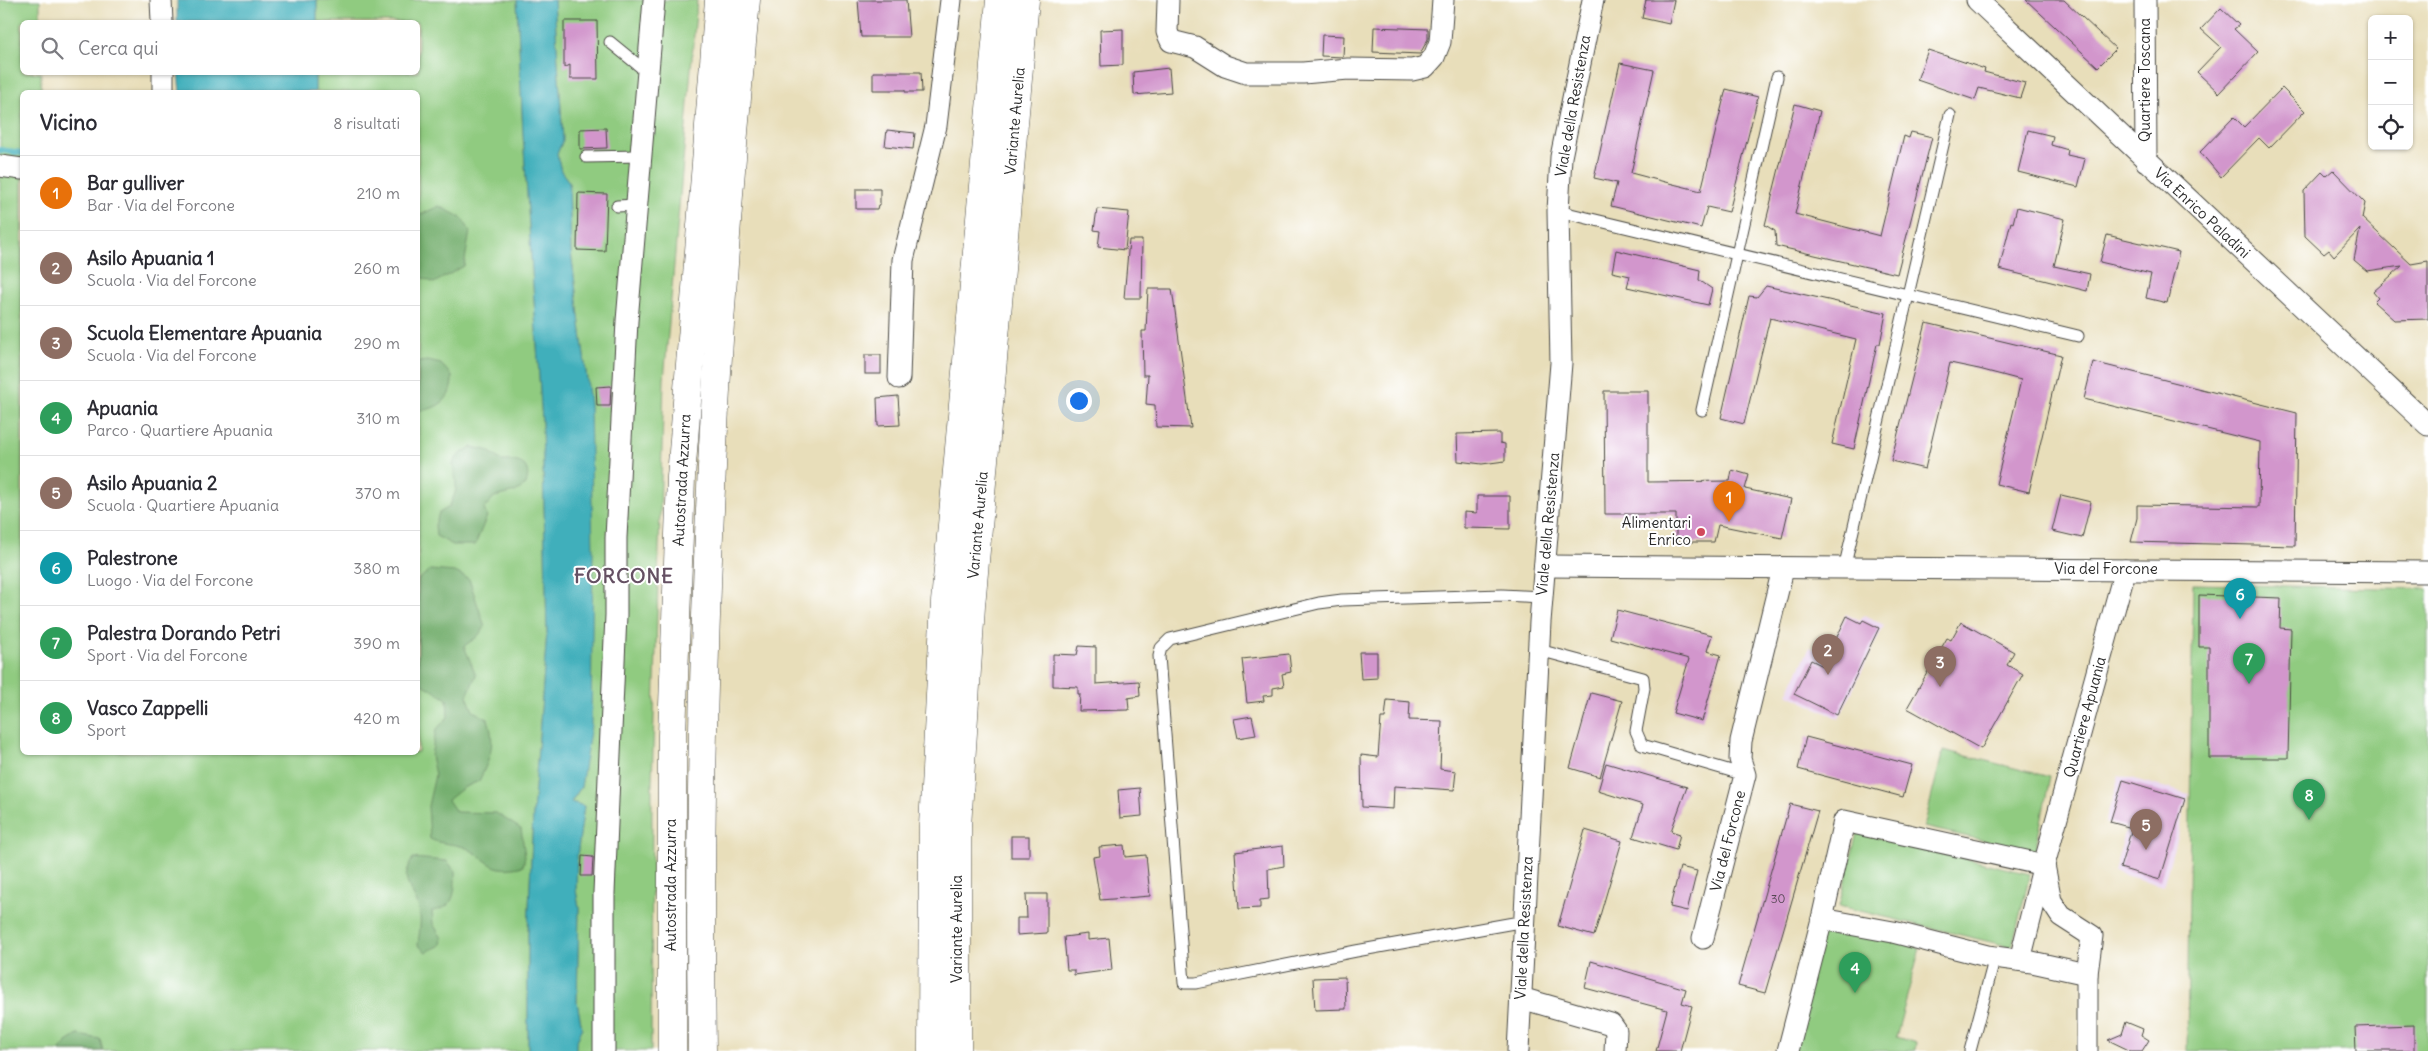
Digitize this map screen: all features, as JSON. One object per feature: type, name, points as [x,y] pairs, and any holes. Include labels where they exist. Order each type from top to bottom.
[{"type":"highway","name":"Autostrada Azzurra","points":[[672,1051],[672,735],[681,477],[719,0]]},
{"type":"highway","name":"Autostrada Azzurra","points":[[702,1051],[700,905],[701,739],[710,481],[746,0]]},
{"type":"highway","name":"Variante Aurelia","points":[[957,1051],[958,604],[954,497],[1000,0]]},
{"type":"highway","name":"Variante Aurelia","points":[[932,1051],[933,826],[958,604],[980,502],[1026,0]]},
{"type":"street","points":[[161,0],[162,20]]},
{"type":"street","points":[[604,1051],[604,893],[616,615],[616,538],[627,321],[627,205],[641,156],[654,0]]},
{"type":"street","points":[[899,378],[902,260],[936,126],[951,0]]},
{"type":"street","points":[[1168,0],[1167,32],[1172,41],[1195,47],[1225,66],[1246,73],[1269,74],[1348,69],[1412,70],[1425,67],[1434,57],[1440,42],[1443,0]]},
{"type":"street","name":"Viale della Resistenza","points":[[1518,1051],[1542,597],[1561,363],[1558,211],[1561,157],[1593,0]]},
{"type":"street","name":"Via Enrico Paladini","points":[[1977,0],[2428,425]]},
{"type":"street","name":"Quartiere Toscana","points":[[2145,0],[2146,161]]},
{"type":"street","points":[[163,75],[163,90]]},
{"type":"street","points":[[0,166],[20,169]]},
{"type":"street","name":"Via del Forcone","points":[[1545,566],[2428,572]]},
{"type":"street","name":"Via del Forcone","points":[[1703,938],[1745,775],[1740,759],[1741,741],[1783,569]]},
{"type":"street","name":"Quartiere Apuania","points":[[2087,1051],[2087,974],[2092,936],[2061,916],[2051,901],[2044,865],[2126,570]]},
{"type":"street","points":[[1788,1051],[1822,919],[1844,821],[2044,865],[2020,960]]},
{"type":"street","points":[[1822,919],[1893,932],[1995,957],[2020,960],[2087,974]]},
{"type":"street","points":[[1521,998],[1611,1024],[1616,1031],[1615,1051]]},
{"type":"lane","points":[[610,42],[648,73]]},
{"type":"lane","points":[[1702,410],[1777,78]]},
{"type":"lane","points":[[1844,569],[1950,115]]},
{"type":"lane","points":[[586,157],[641,156]]},
{"type":"lane","points":[[1558,211],[2078,336]]},
{"type":"lane","points":[[1525,921],[1356,951],[1196,983],[1184,983],[1159,656],[1161,648],[1170,639],[1319,603],[1342,600],[1502,595],[1542,597]]},
{"type":"lane","points":[[1539,650],[1643,678],[1644,688],[1636,731],[1642,745],[1745,775]]},
{"type":"lane","points":[[1970,1051],[1995,957]]},
{"type":"shaded area","points":[[1846,614],[1860,621],[1864,615],[1884,625],[1839,719],[1787,694],[1810,647],[1827,655]]},
{"type":"shaded area","points":[[2119,775],[2189,794],[2163,886],[2114,872],[2126,829],[2105,823]]},
{"type":"green space","points":[[0,0],[40,0],[40,20],[20,20],[20,75],[41,75],[41,90],[20,90],[20,755],[420,755],[420,90],[315,90],[315,75],[420,75],[420,20],[317,20],[317,0],[517,0],[523,134],[542,421],[547,632],[533,814],[528,932],[528,1051],[0,1051]]},
{"type":"green space","points":[[554,0],[697,0],[664,380],[652,783],[651,1051],[576,1051],[576,1043],[582,1029],[577,1002],[579,908],[576,890],[577,856],[584,806],[571,802],[581,787],[585,757],[590,404],[571,252],[569,182],[561,171],[557,154],[563,140]]},
{"type":"green space","points":[[439,206],[462,218],[470,231],[464,266],[434,283],[420,277],[420,215]]},
{"type":"green space","points":[[428,361],[441,364],[452,376],[452,384],[447,397],[443,401],[432,408],[420,411],[420,362]]},
{"type":"green space","points":[[471,447],[487,450],[502,461],[515,461],[523,465],[527,472],[526,485],[515,492],[494,497],[484,509],[487,516],[475,545],[453,545],[436,536],[435,525],[439,513],[449,507],[456,489],[454,462]]},
{"type":"green space","points":[[430,570],[455,572],[469,579],[485,627],[477,637],[464,646],[476,675],[467,696],[473,711],[488,719],[492,736],[491,751],[479,781],[463,788],[448,800],[456,812],[496,813],[521,829],[525,856],[523,866],[511,868],[496,867],[464,847],[430,839],[428,806],[435,775],[431,756],[436,730],[448,717],[447,699],[420,682],[420,578]]},
{"type":"green space","points":[[2193,584],[2428,589],[2428,1051],[2187,1051]]},
{"type":"green space","points":[[1943,750],[2050,777],[2035,852],[1924,827]]},
{"type":"green space","points":[[1857,833],[2030,874],[2012,947],[1839,906]]},
{"type":"green space","points":[[413,858],[447,861],[455,871],[455,886],[450,903],[432,911],[433,924],[442,938],[441,945],[426,952],[418,945],[420,913],[407,880],[407,874]]},
{"type":"green space","points":[[1822,919],[1920,948],[1896,1037],[1916,1043],[1915,1051],[1788,1051]]},
{"type":"green space","points":[[78,1035],[100,1039],[103,1051],[59,1051],[67,1042]]},
{"type":"water","points":[[177,0],[317,0],[317,20],[177,20]]},
{"type":"water","points":[[517,0],[554,0],[563,140],[557,154],[561,171],[569,182],[571,252],[590,404],[593,552],[591,725],[581,787],[571,802],[584,806],[577,856],[576,890],[579,908],[577,1002],[582,1029],[576,1043],[576,1051],[528,1051],[528,932],[533,814],[547,632],[542,421],[523,134]]},
{"type":"water","points":[[178,75],[315,75],[315,90],[180,90]]},
{"type":"building","points":[[858,0],[906,0],[909,37],[861,37]]},
{"type":"building","points":[[1646,0],[1674,0],[1669,24],[1642,18]]},
{"type":"building","points":[[2026,0],[2064,0],[2116,49],[2098,67]]},
{"type":"building","points":[[2221,8],[2239,25],[2234,29],[2258,52],[2219,93],[2197,72],[2221,47],[2201,29]]},
{"type":"building","points":[[564,21],[597,21],[598,79],[570,79],[570,65],[564,68]]},
{"type":"building","points":[[1374,27],[1428,29],[1428,39],[1420,54],[1373,52]]},
{"type":"building","points":[[1123,29],[1123,65],[1101,66],[1100,30]]},
{"type":"building","points":[[1322,35],[1344,36],[1343,57],[1321,56]]},
{"type":"building","points":[[1928,50],[1985,69],[1984,72],[2025,83],[2020,98],[1979,88],[1975,100],[1917,80]]},
{"type":"building","points":[[1620,63],[1654,70],[1631,173],[1701,191],[1726,89],[1758,97],[1729,212],[1707,207],[1701,228],[1611,206],[1617,183],[1594,178]]},
{"type":"building","points":[[1169,68],[1171,92],[1134,95],[1133,72]]},
{"type":"building","points":[[873,72],[921,72],[922,92],[873,90]]},
{"type":"building","points":[[2282,88],[2305,111],[2269,148],[2259,138],[2221,177],[2200,152],[2234,117],[2244,127]]},
{"type":"building","points":[[1795,104],[1820,111],[1795,214],[1880,236],[1904,136],[1909,138],[1911,132],[1932,137],[1897,274],[1776,246],[1775,231],[1765,225]]},
{"type":"building","points":[[606,128],[607,148],[580,149],[580,129]]},
{"type":"building","points":[[887,130],[915,133],[913,149],[885,146]]},
{"type":"building","points":[[2028,130],[2053,136],[2051,145],[2068,150],[2067,155],[2085,159],[2078,187],[2018,172]]},
{"type":"building","points":[[2333,170],[2365,203],[2362,218],[2411,264],[2428,261],[2428,319],[2394,320],[2374,302],[2378,298],[2373,292],[2402,266],[2367,271],[2354,260],[2360,229],[2334,256],[2329,250],[2324,254],[2305,236],[2304,191],[2322,172],[2326,176]]},
{"type":"building","points":[[856,189],[880,189],[880,205],[878,205],[877,209],[856,209]]},
{"type":"building","points":[[578,193],[607,194],[605,251],[577,250]]},
{"type":"building","points":[[2017,207],[2065,219],[2054,266],[2090,274],[2087,291],[1999,269],[2011,222],[2013,223]]},
{"type":"building","points":[[1097,209],[1129,212],[1125,250],[1098,247],[1100,231],[1094,230]]},
{"type":"building","points":[[2107,235],[2179,252],[2167,303],[2146,298],[2151,274],[2100,262]]},
{"type":"building","points":[[1129,240],[1142,240],[1141,298],[1124,298]]},
{"type":"building","points":[[1616,250],[1700,270],[1699,280],[1712,289],[1708,305],[1627,287],[1630,276],[1612,272]]},
{"type":"building","points":[[1766,286],[1886,313],[1880,344],[1877,344],[1854,449],[1832,444],[1856,339],[1770,318],[1744,424],[1721,418],[1749,296],[1757,297]]},
{"type":"building","points":[[1148,289],[1172,289],[1191,428],[1156,427],[1155,405],[1146,404],[1148,375],[1143,375],[1142,331],[1146,331]]},
{"type":"building","points":[[1926,323],[2061,355],[2029,492],[1996,484],[2021,380],[1979,369],[1950,363],[1925,469],[1891,461]]},
{"type":"building","points":[[865,355],[881,355],[881,374],[865,374]]},
{"type":"building","points":[[2093,362],[2297,413],[2295,546],[2131,542],[2137,518],[2137,505],[2259,507],[2260,442],[2084,399]]},
{"type":"building","points":[[611,386],[610,406],[597,406],[596,387]]},
{"type":"building","points":[[1604,391],[1648,391],[1648,482],[1730,481],[1732,470],[1749,475],[1745,489],[1791,499],[1782,538],[1718,525],[1714,542],[1676,542],[1676,514],[1605,514]]},
{"type":"building","points":[[898,396],[900,425],[878,426],[877,398]]},
{"type":"building","points":[[1500,433],[1500,443],[1505,444],[1505,461],[1482,464],[1458,461],[1457,434]]},
{"type":"building","points":[[2061,495],[2091,502],[2082,538],[2052,531]]},
{"type":"building","points":[[1477,496],[1510,496],[1510,529],[1464,528],[1464,512],[1477,513]]},
{"type":"building","points":[[2199,595],[2281,598],[2280,628],[2291,629],[2288,758],[2209,758],[2209,647],[2199,647]]},
{"type":"building","points":[[1617,610],[1712,635],[1707,651],[1721,655],[1702,721],[1673,713],[1689,659],[1610,638]]},
{"type":"building","points":[[1847,616],[1861,623],[1863,620],[1879,628],[1837,715],[1794,694],[1811,660],[1823,666]]},
{"type":"building","points":[[1961,622],[2014,652],[2007,665],[2023,674],[1981,749],[1907,708],[1947,638],[1951,640]]},
{"type":"building","points":[[1079,646],[1096,647],[1096,684],[1139,681],[1140,696],[1128,698],[1129,710],[1079,711],[1080,694],[1078,694],[1078,687],[1053,686],[1053,654],[1077,655]]},
{"type":"building","points":[[1359,652],[1377,652],[1377,678],[1361,679]]},
{"type":"building","points":[[1289,654],[1291,672],[1282,674],[1284,686],[1273,688],[1273,695],[1263,696],[1264,701],[1247,703],[1242,659]]},
{"type":"building","points":[[1591,693],[1622,701],[1600,777],[1570,768]]},
{"type":"building","points":[[1387,700],[1410,702],[1409,720],[1442,721],[1440,769],[1456,771],[1454,790],[1394,786],[1393,809],[1362,807],[1361,755],[1378,757],[1381,718],[1385,718]]},
{"type":"building","points":[[1252,716],[1256,735],[1238,738],[1234,719]]},
{"type":"building","points":[[1806,737],[1912,765],[1903,797],[1798,769]]},
{"type":"building","points":[[1606,763],[1687,787],[1671,831],[1680,834],[1676,850],[1633,837],[1643,805],[1598,791]]},
{"type":"building","points":[[2123,780],[2185,799],[2160,880],[2120,868],[2132,828],[2110,822]]},
{"type":"building","points":[[1140,788],[1142,816],[1120,818],[1118,790]]},
{"type":"building","points":[[1790,804],[1818,811],[1765,993],[1738,986]]},
{"type":"building","points":[[1585,830],[1622,841],[1594,936],[1558,926]]},
{"type":"building","points":[[1011,836],[1029,836],[1029,857],[1011,857]]},
{"type":"building","points":[[1124,845],[1125,857],[1146,855],[1150,896],[1100,900],[1093,857],[1100,856],[1099,847]]},
{"type":"building","points":[[1283,846],[1284,866],[1268,869],[1269,899],[1260,900],[1260,908],[1239,909],[1235,852]]},
{"type":"building","points":[[582,856],[593,857],[592,876],[581,876]]},
{"type":"building","points":[[1680,867],[1697,871],[1687,911],[1670,907]]},
{"type":"building","points":[[1026,894],[1047,894],[1047,933],[1017,935],[1017,918],[1027,918]]},
{"type":"building","points":[[1088,934],[1088,940],[1109,938],[1112,970],[1074,975],[1074,970],[1067,970],[1064,937]]},
{"type":"building","points":[[1591,961],[1686,989],[1682,1003],[1692,1006],[1680,1051],[1656,1051],[1667,1010],[1585,988]]},
{"type":"building","points":[[1345,977],[1346,1009],[1315,1010],[1313,978]]},
{"type":"building","points":[[2126,1022],[2143,1029],[2141,1035],[2149,1040],[2142,1051],[2131,1051],[2108,1040],[2122,1034]]},
{"type":"building","points":[[2414,1025],[2414,1051],[2356,1051],[2355,1027]]},
{"type":"waterway","points":[[0,150],[20,153]]},
{"type":"place","name":"Bar gulliver","points":[[1729,522]]},
{"type":"place","name":"Alimentari Enrico","points":[[1701,532]]},
{"type":"place","name":"Palestrone","points":[[2240,619]]},
{"type":"place","name":"Asilo Apuania 1","points":[[1828,675]]},
{"type":"place","name":"Palestra Dorando Petri","points":[[2249,684]]},
{"type":"place","name":"Scuola Elementare Apuania","points":[[1940,687]]},
{"type":"place","name":"Vasco Zappelli","points":[[2309,820]]},
{"type":"place","name":"Asilo Apuania 2","points":[[2146,850]]},
{"type":"place","name":"Apuania","points":[[1855,993]]},
{"type":"district","name":"FORCONE","points":[[624,576]]}]
